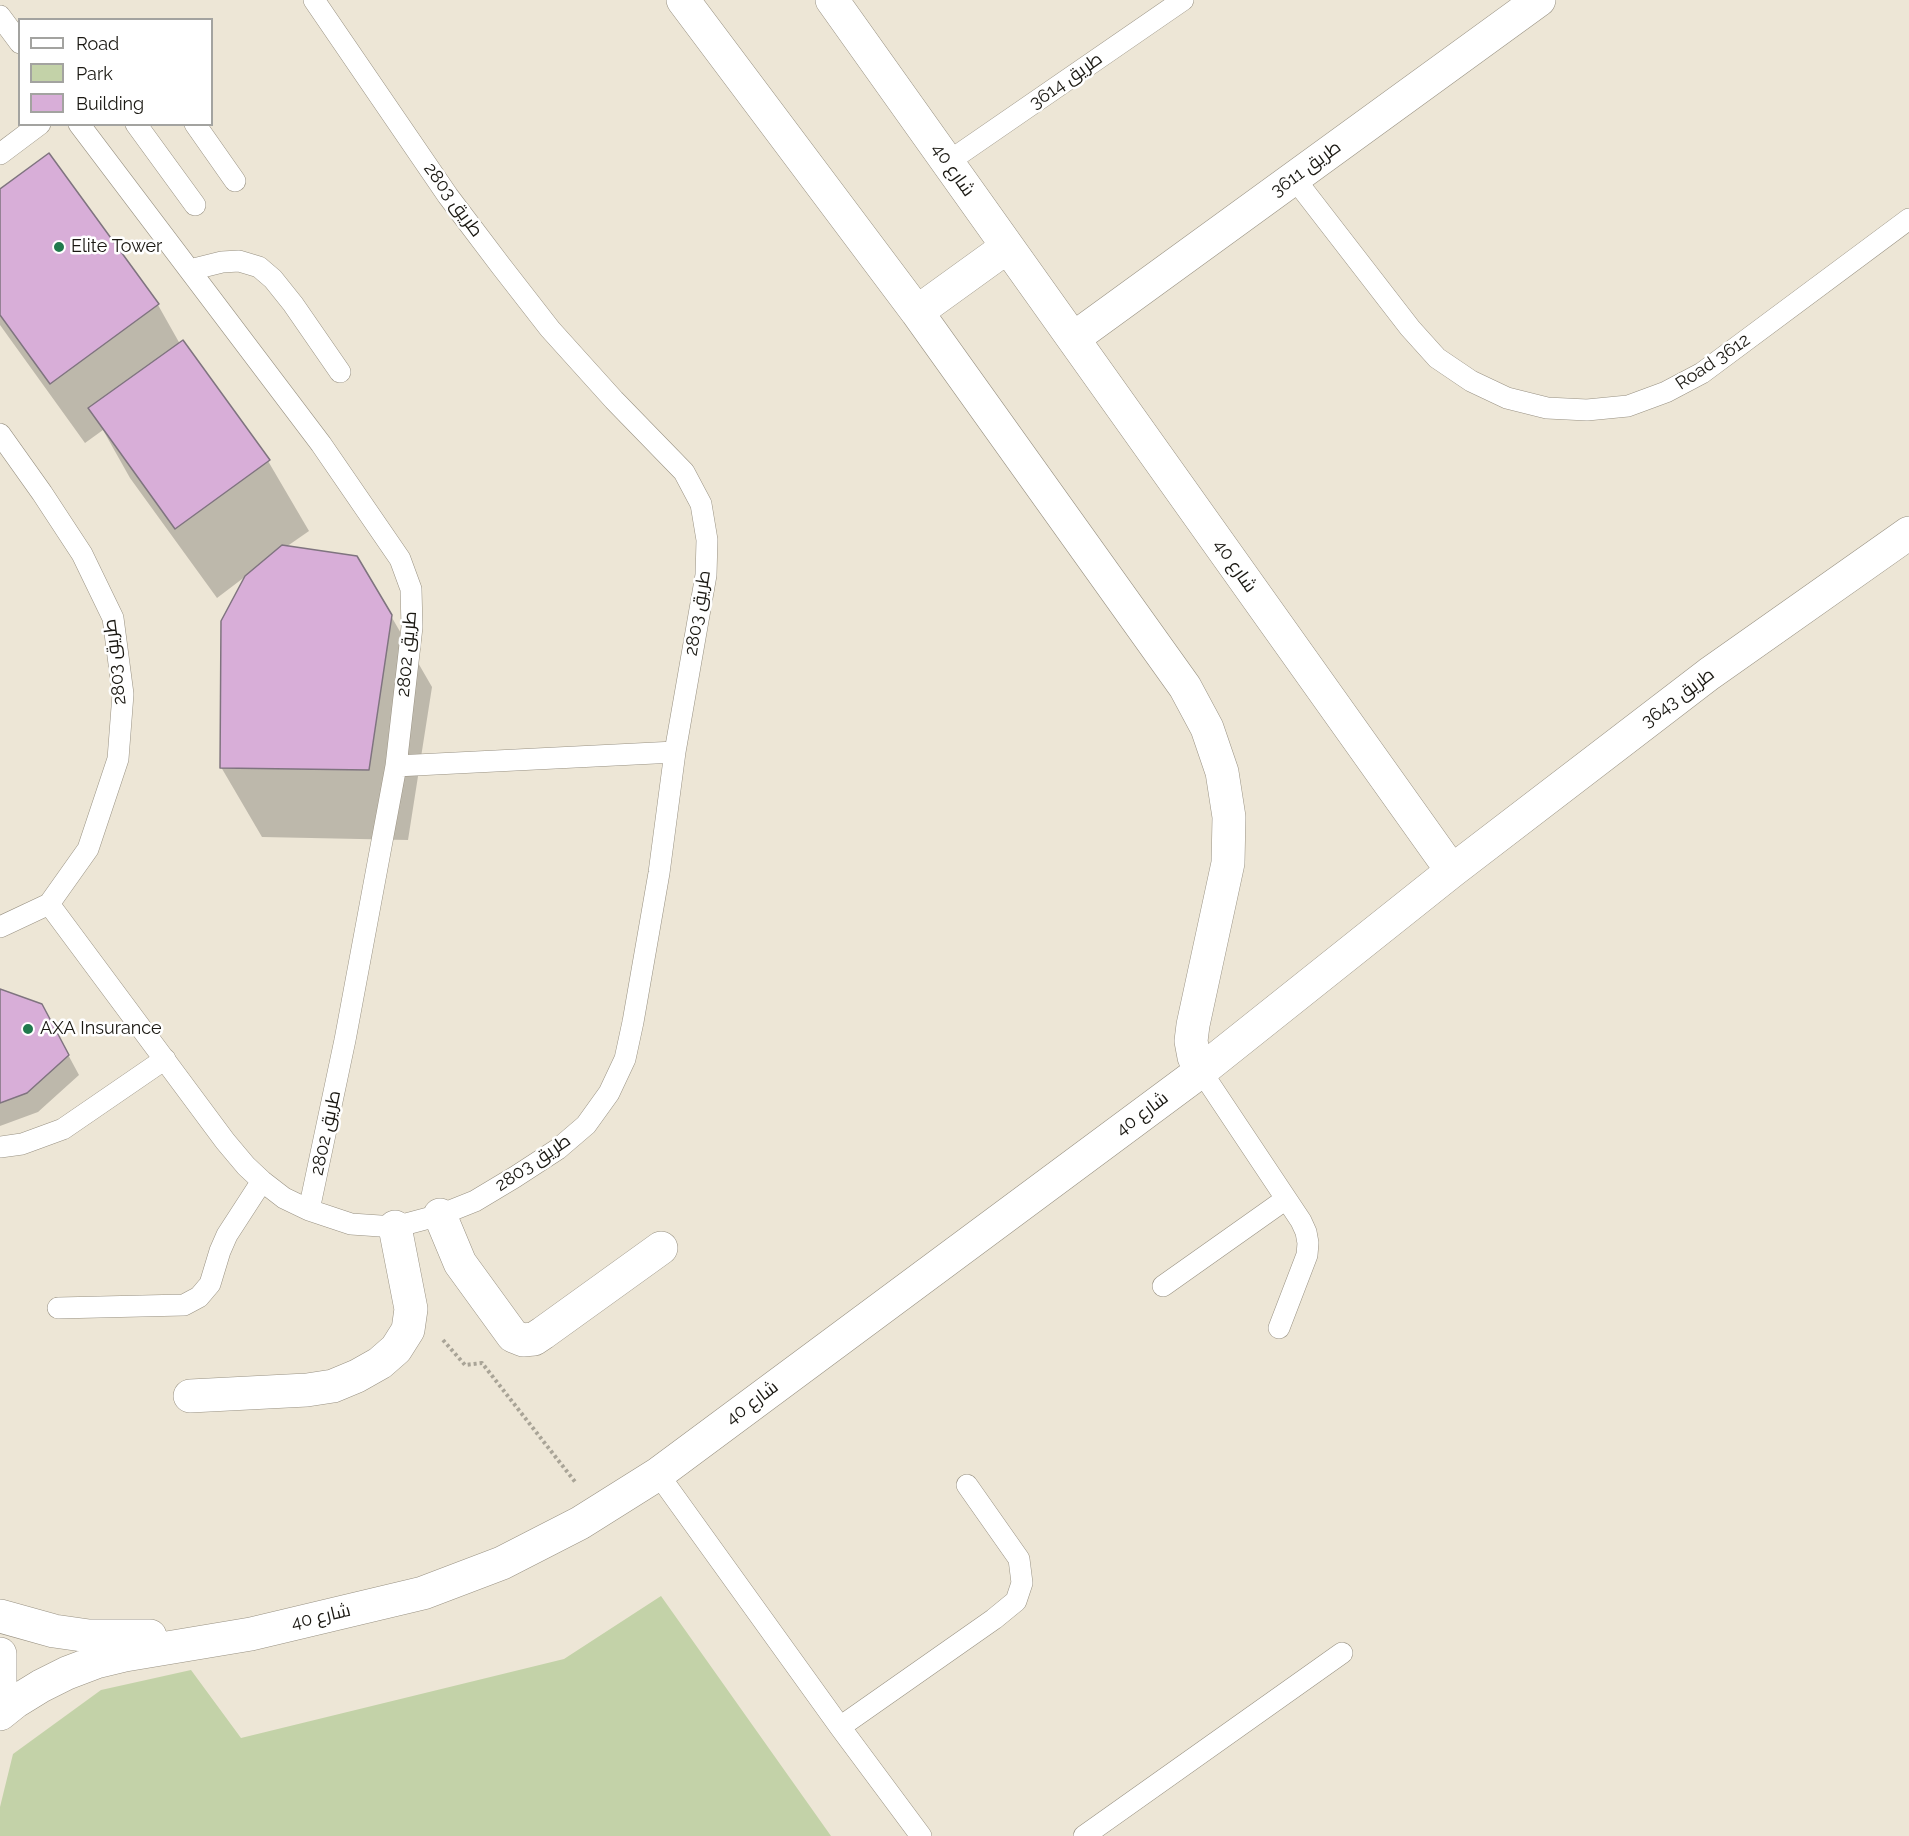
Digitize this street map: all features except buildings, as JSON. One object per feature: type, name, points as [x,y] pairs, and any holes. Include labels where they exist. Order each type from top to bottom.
[{"type":"street","points":[[683,0],[917,312],[1185,687],[1208,728],[1222,772],[1229,817],[1228,863],[1192,1033],[1194,1057],[1201,1071]]},
{"type":"street","name":"شارع 40","points":[[0,1714],[40,1686],[96,1662],[251,1634],[423,1593],[502,1563],[580,1523],[658,1474],[1201,1071],[1452,871],[832,0]]},
{"type":"street","name":"طريق 3611","points":[[1074,338],[1539,0]]},
{"type":"street","points":[[917,312],[1007,247]]},
{"type":"street","name":"طريق 3643","points":[[1452,871],[1709,674],[1909,533]]},
{"type":"street","points":[[440,1215],[454,1250],[469,1275],[513,1336],[523,1340],[534,1339],[661,1248]]},
{"type":"street","points":[[190,1396],[307,1390],[333,1386],[380,1363],[396,1349],[408,1330],[411,1309],[395,1227]]},
{"type":"street","name":"شارع 40","points":[[0,1617],[54,1631],[89,1636],[251,1634]]},
{"type":"street","points":[[0,1654],[0,1682]]},
{"type":"lane","name":"طريق 2803","points":[[49,904],[246,1166],[284,1198],[309,1210],[351,1224],[395,1227],[440,1215],[475,1201],[558,1149],[586,1125],[609,1093],[625,1059],[658,873],[675,752],[706,575],[707,540],[700,504],[684,472],[614,400],[550,329],[508,275],[448,196],[314,0]]},
{"type":"lane","name":"طريق 3614","points":[[948,162],[1184,0]]},
{"type":"lane","points":[[0,16],[18,40]]},
{"type":"lane","points":[[0,154],[37,126]]},
{"type":"lane","name":"طريق 2802","points":[[81,126],[321,444],[400,559],[411,589],[412,627],[396,766],[345,1040],[309,1210]]},
{"type":"lane","points":[[137,126],[195,205]]},
{"type":"lane","points":[[196,126],[235,182]]},
{"type":"lane","name":"Road 3612","points":[[1294,178],[1410,328],[1437,358],[1471,381],[1507,398],[1547,408],[1587,410],[1628,406],[1666,393],[1702,373],[1909,219]]},
{"type":"lane","points":[[190,270],[222,262],[239,261],[259,267],[273,279],[293,304],[340,372]]},
{"type":"lane","name":"طريق 2803","points":[[0,434],[82,554],[113,618],[123,694],[118,759],[88,849],[49,904],[0,927]]},
{"type":"lane","points":[[396,766],[675,752]]},
{"type":"lane","points":[[0,1147],[22,1144],[63,1129],[165,1059]]},
{"type":"lane","points":[[1201,1071],[1286,1198],[1306,1232],[1307,1255],[1279,1328]]},
{"type":"lane","points":[[58,1308],[184,1305],[199,1297],[210,1284],[227,1235],[262,1181]]},
{"type":"lane","points":[[1163,1286],[1286,1198]]},
{"type":"lane","points":[[658,1474],[921,1836]]},
{"type":"lane","points":[[840,1727],[994,1619],[1016,1601],[1022,1583],[1019,1559],[966,1485]]},
{"type":"lane","points":[[1084,1836],[1342,1653]]},
{"type":"path","points":[[408,1330],[441,1336],[465,1365],[482,1363],[598,1512]]},
{"type":"green space","points":[[661,1596],[831,1836],[0,1836],[0,1807],[13,1754],[101,1690],[191,1670],[241,1738],[564,1659]]},
{"type":"place","name":"Elite Tower","points":[[59,247]]},
{"type":"place","name":"AXA Insurance","points":[[28,1029]]}]
